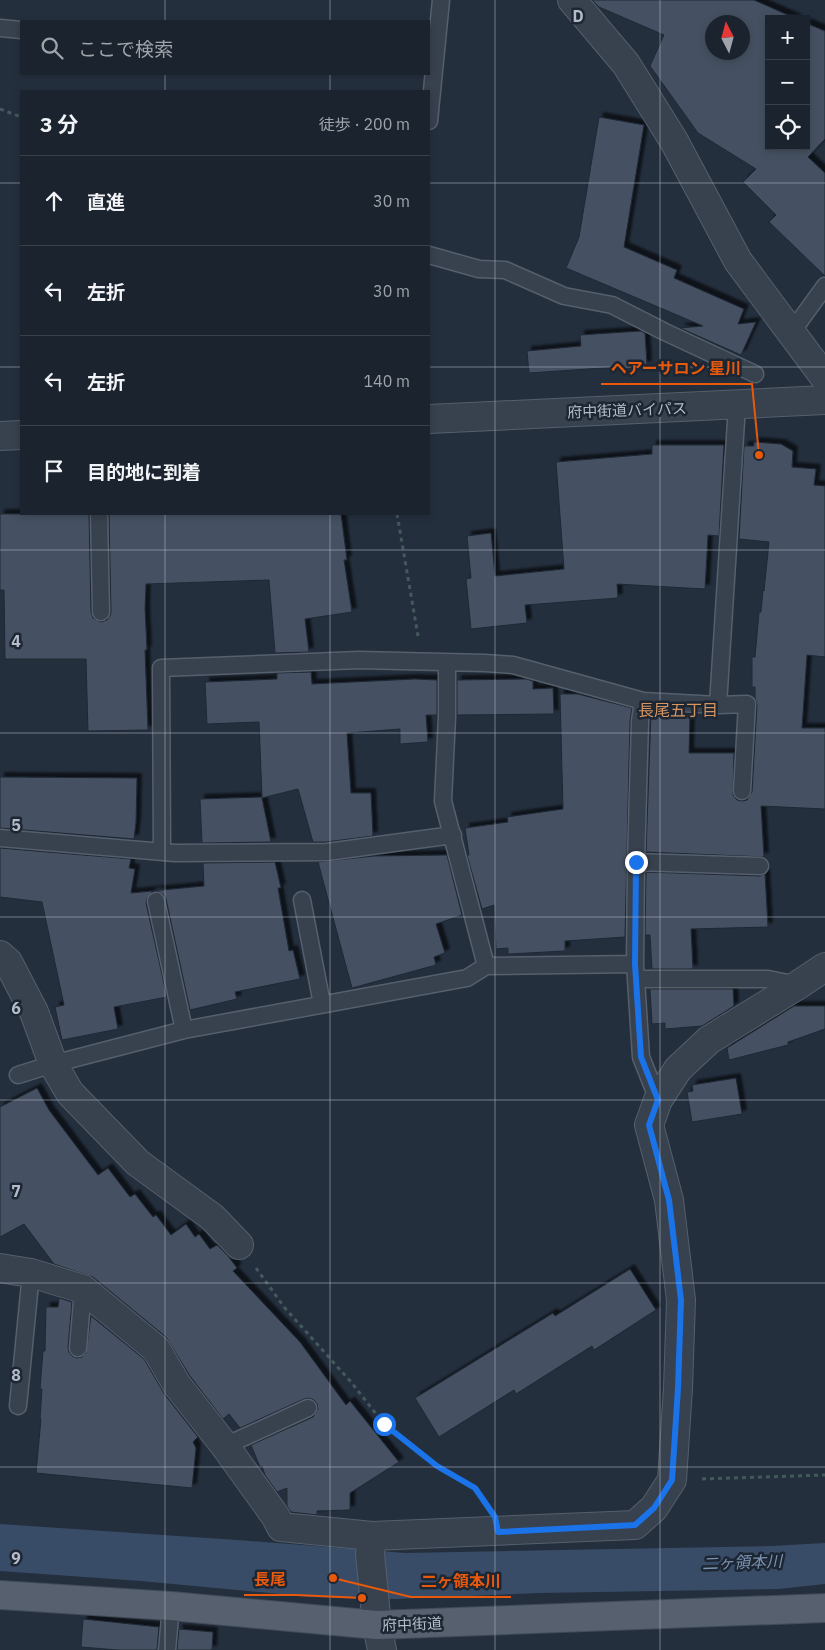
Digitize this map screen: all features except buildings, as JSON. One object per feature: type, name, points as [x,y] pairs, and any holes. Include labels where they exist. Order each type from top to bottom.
[{"type":"main road","name":"府中街道","points":[[0,1595],[171,1606],[377,1626],[825,1608]]},
{"type":"street","points":[[572,0],[626,64],[674,141],[738,261],[825,378]]},
{"type":"street","name":"府中街道バイパス","points":[[430,419],[825,400]]},
{"type":"street","points":[[0,436],[20,435]]},
{"type":"street","points":[[0,955],[8,962],[34,1012],[53,1064],[70,1093],[138,1163],[212,1218],[239,1245]]},
{"type":"street","points":[[0,1268],[31,1273],[83,1289],[156,1349],[177,1385],[225,1446],[276,1517],[281,1527],[371,1545],[498,1532],[635,1525],[654,1508],[672,1480],[678,1388],[681,1300],[669,1200],[649,1125],[658,1100],[678,1069],[709,1040],[825,967]]},
{"type":"street","points":[[371,1545],[377,1626]]},
{"type":"lane","points":[[430,99],[432,54],[441,0]]},
{"type":"lane","points":[[0,28],[20,30]]},
{"type":"lane","points":[[430,255],[479,269],[505,270],[564,296],[612,305],[755,374]]},
{"type":"lane","points":[[791,333],[825,286]]},
{"type":"lane","points":[[718,704],[737,405]]},
{"type":"lane","points":[[99,515],[101,612]]},
{"type":"lane","points":[[162,852],[162,668],[359,660],[513,665],[643,701],[747,704],[742,791]]},
{"type":"lane","points":[[447,663],[447,717],[442,801],[453,835],[486,966]]},
{"type":"lane","points":[[643,701],[640,721],[636,862],[636,971],[641,1057],[658,1100]]},
{"type":"lane","points":[[0,838],[175,853],[327,852],[453,835]]},
{"type":"lane","points":[[636,862],[760,866]]},
{"type":"lane","points":[[302,900],[322,1004]]},
{"type":"lane","points":[[156,901],[184,1030]]},
{"type":"lane","points":[[18,1075],[184,1030],[467,978],[486,966],[636,971],[768,979],[798,985]]},
{"type":"lane","points":[[18,1406],[31,1273]]},
{"type":"lane","points":[[78,1348],[83,1289]]},
{"type":"lane","points":[[225,1446],[308,1408]]},
{"type":"lane","points":[[167,1650],[171,1606]]},
{"type":"path","points":[[0,109],[20,117]]},
{"type":"path","points":[[397,515],[422,662]]},
{"type":"path","points":[[239,1245],[284,1306],[351,1382],[384,1424],[437,1466],[475,1488],[495,1517],[498,1532]]},
{"type":"path","points":[[672,1480],[825,1476]]},
{"type":"water","points":[[0,1524],[405,1553],[772,1546],[825,1543],[825,1584],[778,1589],[539,1593],[395,1599],[312,1597],[141,1581],[0,1571]]},
{"type":"place","name":"ヘアーサロン 星川","points":[[759,455]]},
{"type":"place","name":"二ヶ領本川","points":[[333,1578]]},
{"type":"place","name":"長尾","points":[[362,1598]]},
{"type":"district","name":"長尾五丁目","points":[[678,710]]},
{"type":"route","points":[[384,1424],[437,1466],[475,1488],[495,1517],[498,1532],[635,1525],[654,1508],[672,1480],[681,1300],[669,1200],[649,1125],[658,1100],[641,1057],[635,964],[636,862]]}]
